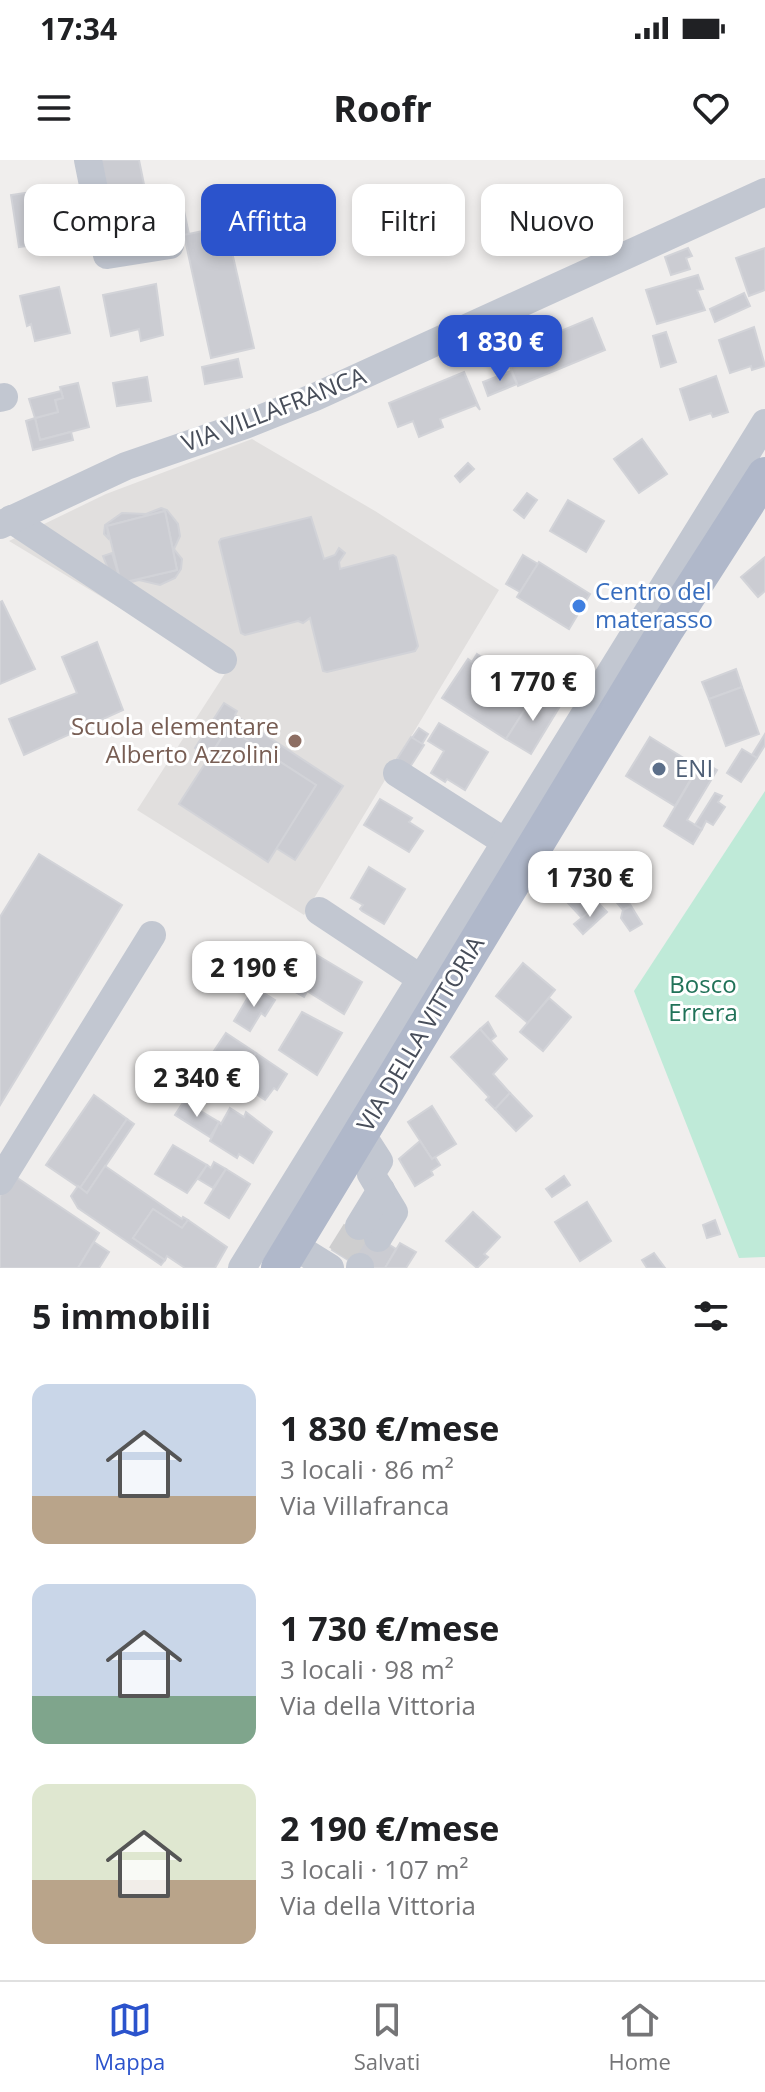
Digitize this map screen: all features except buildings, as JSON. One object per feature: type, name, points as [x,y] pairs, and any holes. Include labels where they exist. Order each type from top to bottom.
[{"type":"main road","name":"VIA DELLA VITTORIA","points":[[269,1260],[361,1133],[433,987],[517,849],[667,628],[765,475]]},
{"type":"street","points":[[88,160],[93,184]]},
{"type":"street","name":"VIA VILLAFRANCA","points":[[6,522],[126,466],[290,408],[765,192]]},
{"type":"street","points":[[397,773],[517,849],[765,423]]},
{"type":"street","points":[[6,522],[223,660]]},
{"type":"street","points":[[319,911],[433,987],[269,1260],[345,1265]]},
{"type":"street","points":[[0,1181],[152,935]]},
{"type":"street","points":[[361,1133],[379,1161],[371,1174],[394,1212],[369,1232]]},
{"type":"shaded area","name":"Scuola elementare Alberto Azzolini","points":[[252,439],[375,511],[499,590],[304,915],[137,810],[226,672],[9,541],[106,494]]},
{"type":"green space","name":"Bosco Errera","points":[[765,791],[765,1257],[739,1258],[634,991]]},
{"type":"tunnel","points":[[341,1255],[359,1226]]},
{"type":"place","name":"Centro del materasso","points":[[579,606]]},
{"type":"place","name":"Scuola elementare Alberto Azzolini","points":[[295,741]]},
{"type":"place","name":"ENI","points":[[659,769]]}]
